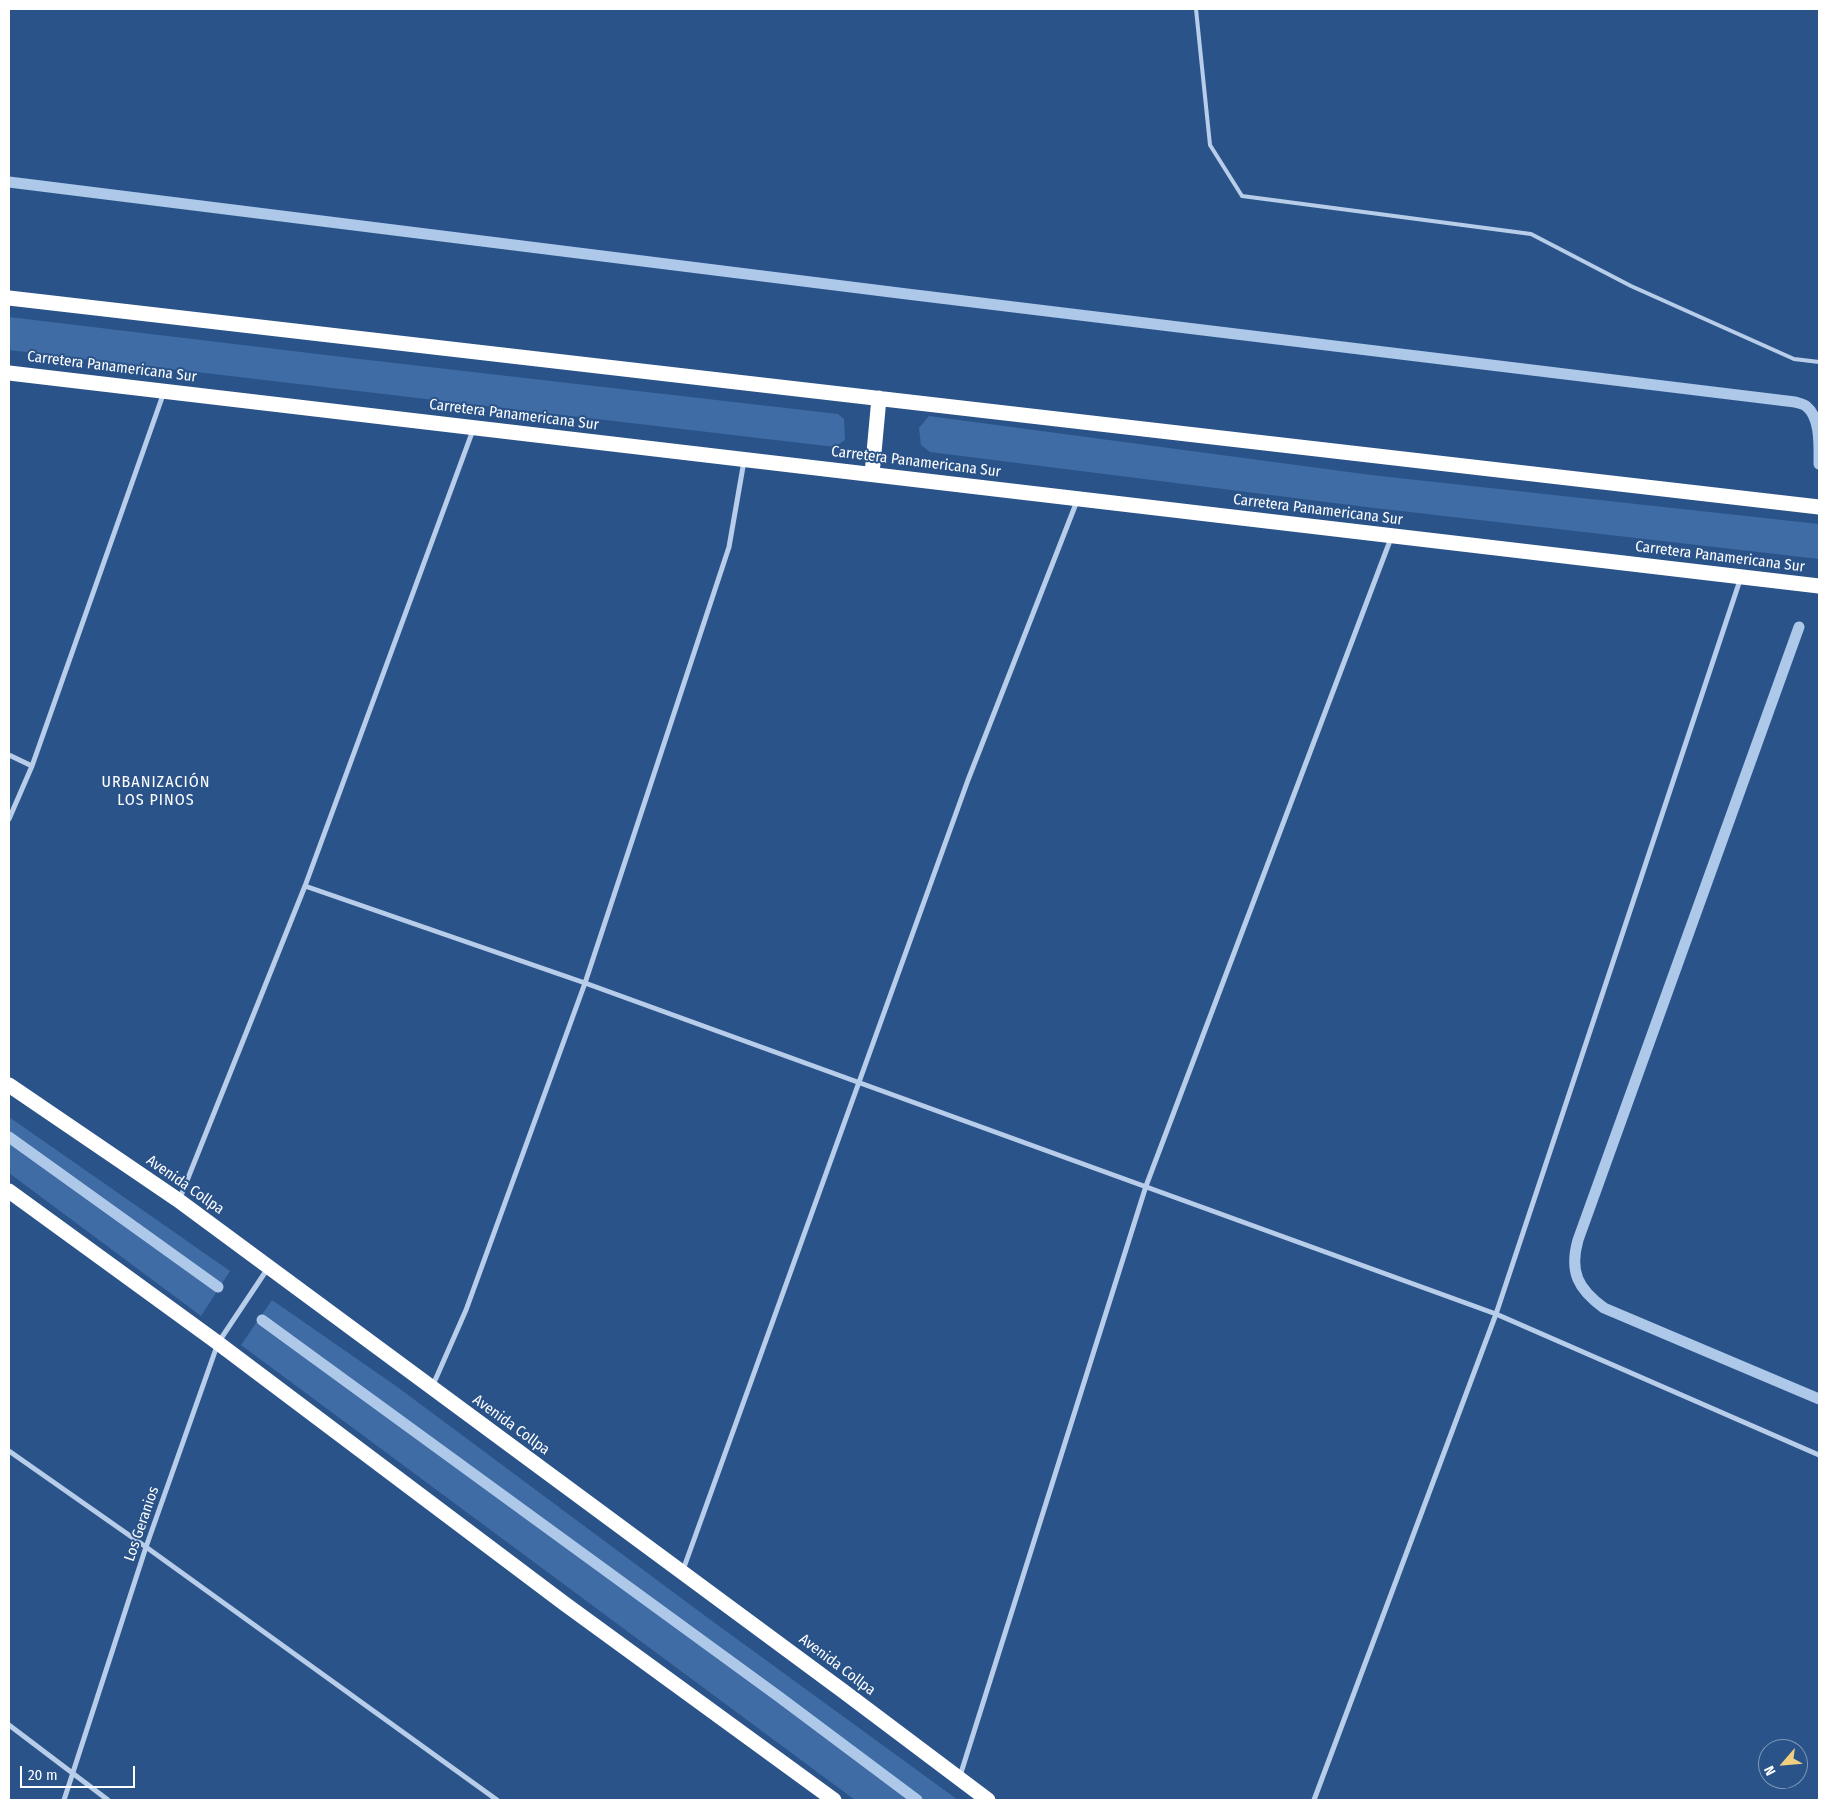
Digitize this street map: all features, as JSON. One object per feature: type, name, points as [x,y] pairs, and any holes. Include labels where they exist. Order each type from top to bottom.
[{"type":"highway","points":[[9,298],[1819,507]]},
{"type":"highway","name":"Carretera Panamericana Sur","points":[[9,373],[1819,586]]},
{"type":"highway","points":[[872,474],[879,398]]},
{"type":"highway","name":"Avenida Collpa","points":[[9,1085],[178,1200],[988,1800]]},
{"type":"highway","points":[[9,1191],[218,1343],[565,1604],[834,1800]]},
{"type":"street","points":[[9,819],[32,766],[164,391]]},
{"type":"street","points":[[178,1200],[305,886],[474,428]]},
{"type":"street","points":[[432,1388],[466,1310],[585,983],[729,547],[745,459]]},
{"type":"street","points":[[682,1573],[968,780],[1078,499]]},
{"type":"street","points":[[960,1779],[1146,1186],[1391,536]]},
{"type":"street","points":[[1314,1800],[1496,1314],[1742,577]]},
{"type":"street","points":[[9,755],[32,766]]},
{"type":"street","points":[[305,886],[585,983],[1496,1314],[1819,1455]]},
{"type":"street","name":"Los Geranios","points":[[64,1800],[146,1547],[218,1343],[268,1267]]},
{"type":"street","points":[[9,1451],[146,1547],[497,1800]]},
{"type":"street","points":[[9,1725],[108,1800]]},
{"type":"lane","points":[[1196,9],[1210,144],[1242,196],[1532,234],[1632,286],[1785,355],[1794,359],[1819,362]]},
{"type":"shaded area","points":[[9,317],[838,414],[844,419],[845,440],[835,447],[9,350]]},
{"type":"shaded area","points":[[929,416],[1371,475],[1819,524],[1819,559],[1366,507],[930,452],[921,445],[919,428]]},
{"type":"shaded area","points":[[9,1117],[230,1271],[201,1316],[9,1173]]},
{"type":"shaded area","points":[[272,1300],[396,1386],[708,1618],[958,1800],[855,1800],[241,1345]]},
{"type":"waterway","points":[[9,182],[1795,402],[1806,406],[1811,411],[1817,425],[1819,464]]},
{"type":"waterway","points":[[1799,627],[1578,1240],[1575,1251],[1575,1271],[1582,1287],[1604,1308],[1819,1399]]},
{"type":"waterway","points":[[9,1137],[218,1287]]},
{"type":"waterway","points":[[262,1320],[778,1696],[917,1800]]},
{"type":"district","name":"URBANIZACIÓN LOS PINOS","points":[[156,792]]}]
